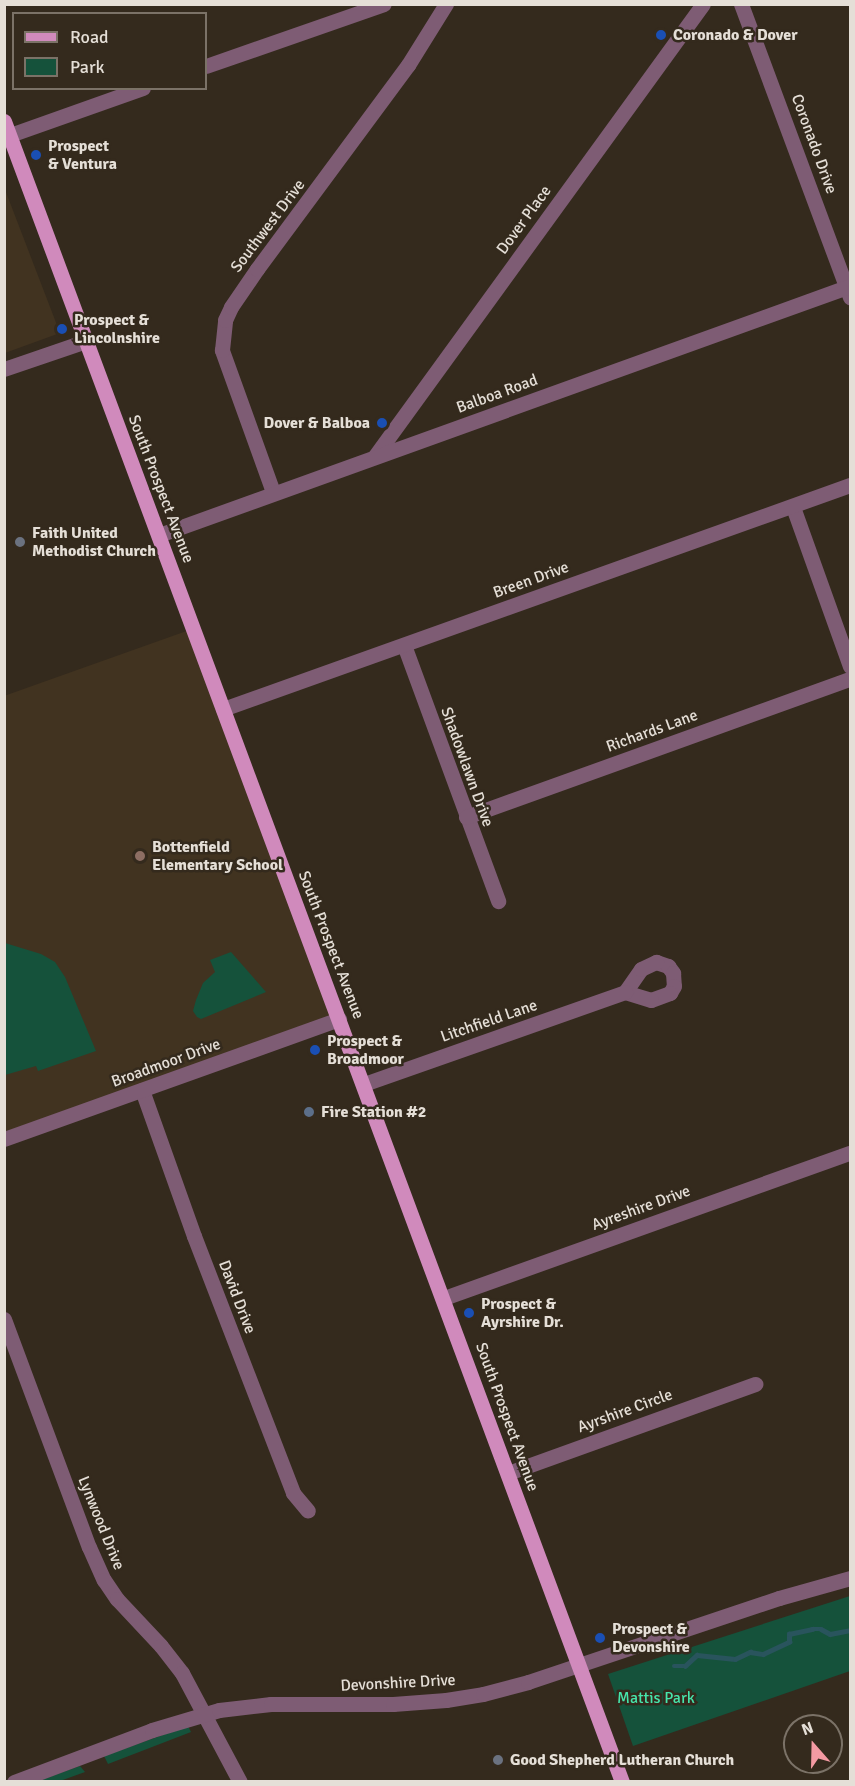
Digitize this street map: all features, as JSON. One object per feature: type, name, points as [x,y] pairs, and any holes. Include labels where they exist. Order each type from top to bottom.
[{"type":"main road","name":"South Prospect Avenue","points":[[7,128],[444,1298],[622,1782]]},
{"type":"street","points":[[207,66],[384,4]]},
{"type":"street","name":"Southwest Drive","points":[[273,492],[222,350],[225,320],[231,307],[257,269],[408,65],[446,4]]},
{"type":"street","name":"Dover Place","points":[[375,457],[703,4]]},
{"type":"street","name":"Coronado Drive","points":[[741,4],[849,292]]},
{"type":"street","points":[[7,128],[136,90]]},
{"type":"street","name":"Balboa Road","points":[[159,535],[273,492],[849,292]]},
{"type":"street","points":[[4,369],[86,341]]},
{"type":"street","name":"Breen Drive","points":[[223,709],[850,485]]},
{"type":"street","points":[[793,507],[850,666]]},
{"type":"street","name":"Shadowlawn Drive","points":[[404,645],[498,901]]},
{"type":"street","name":"Richards Lane","points":[[466,817],[850,679]]},
{"type":"street","name":"Litchfield Lane","points":[[364,1084],[625,992]]},
{"type":"street","name":"Broadmoor Drive","points":[[4,1139],[339,1019]]},
{"type":"street","name":"David Drive","points":[[142,1090],[194,1236],[293,1493],[308,1511]]},
{"type":"street","name":"Ayreshire Drive","points":[[444,1298],[850,1153]]},
{"type":"street","name":"Lynwood Drive","points":[[4,1319],[89,1547],[104,1580],[117,1599],[182,1673],[240,1782]]},
{"type":"street","name":"Ayrshire Circle","points":[[508,1473],[755,1384]]},
{"type":"street","name":"Devonshire Drive","points":[[14,1782],[203,1713],[271,1704],[393,1704],[446,1700],[528,1682],[850,1578]]},
{"type":"shaded area","points":[[4,187],[60,333],[5,353],[4,353]]},
{"type":"shaded area","name":"Bottenfield Elementary School","points":[[195,628],[334,1015],[5,1132],[4,696]]},
{"type":"green space","points":[[5,943],[41,954],[55,962],[65,977],[96,1051],[38,1071],[36,1066],[5,1075]]},
{"type":"green space","points":[[231,952],[266,992],[201,1019],[193,1011],[203,983],[215,972],[210,960]]},
{"type":"green space","name":"Mattis Park","points":[[850,1596],[850,1671],[633,1746],[608,1674]]},
{"type":"green space","points":[[188,1726],[191,1732],[108,1764],[104,1756]]},
{"type":"green space","points":[[80,1766],[85,1772],[60,1781],[38,1781]]},
{"type":"waterway","points":[[674,1666],[685,1666],[697,1655],[735,1659],[750,1652],[763,1654],[789,1642],[789,1634],[812,1629],[821,1629],[830,1634],[850,1630]]},
{"type":"place","name":"Coronado & Dover","points":[[661,35]]},
{"type":"place","name":"Prospect & Ventura","points":[[36,155]]},
{"type":"place","name":"Prospect & Lincolnshire","points":[[62,329]]},
{"type":"place","name":"Dover & Balboa","points":[[382,423]]},
{"type":"place","name":"Faith United Methodist Church","points":[[20,542]]},
{"type":"place","name":"Bottenfield Elementary School","points":[[140,856]]},
{"type":"place","name":"Prospect & Broadmoor","points":[[315,1050]]},
{"type":"place","name":"Fire Station #2","points":[[309,1112]]},
{"type":"place","name":"Prospect & Ayrshire Dr.","points":[[469,1313]]},
{"type":"place","name":"Prospect & Devonshire","points":[[600,1638]]},
{"type":"place","name":"Good Shepherd Lutheran Church","points":[[498,1760]]}]
